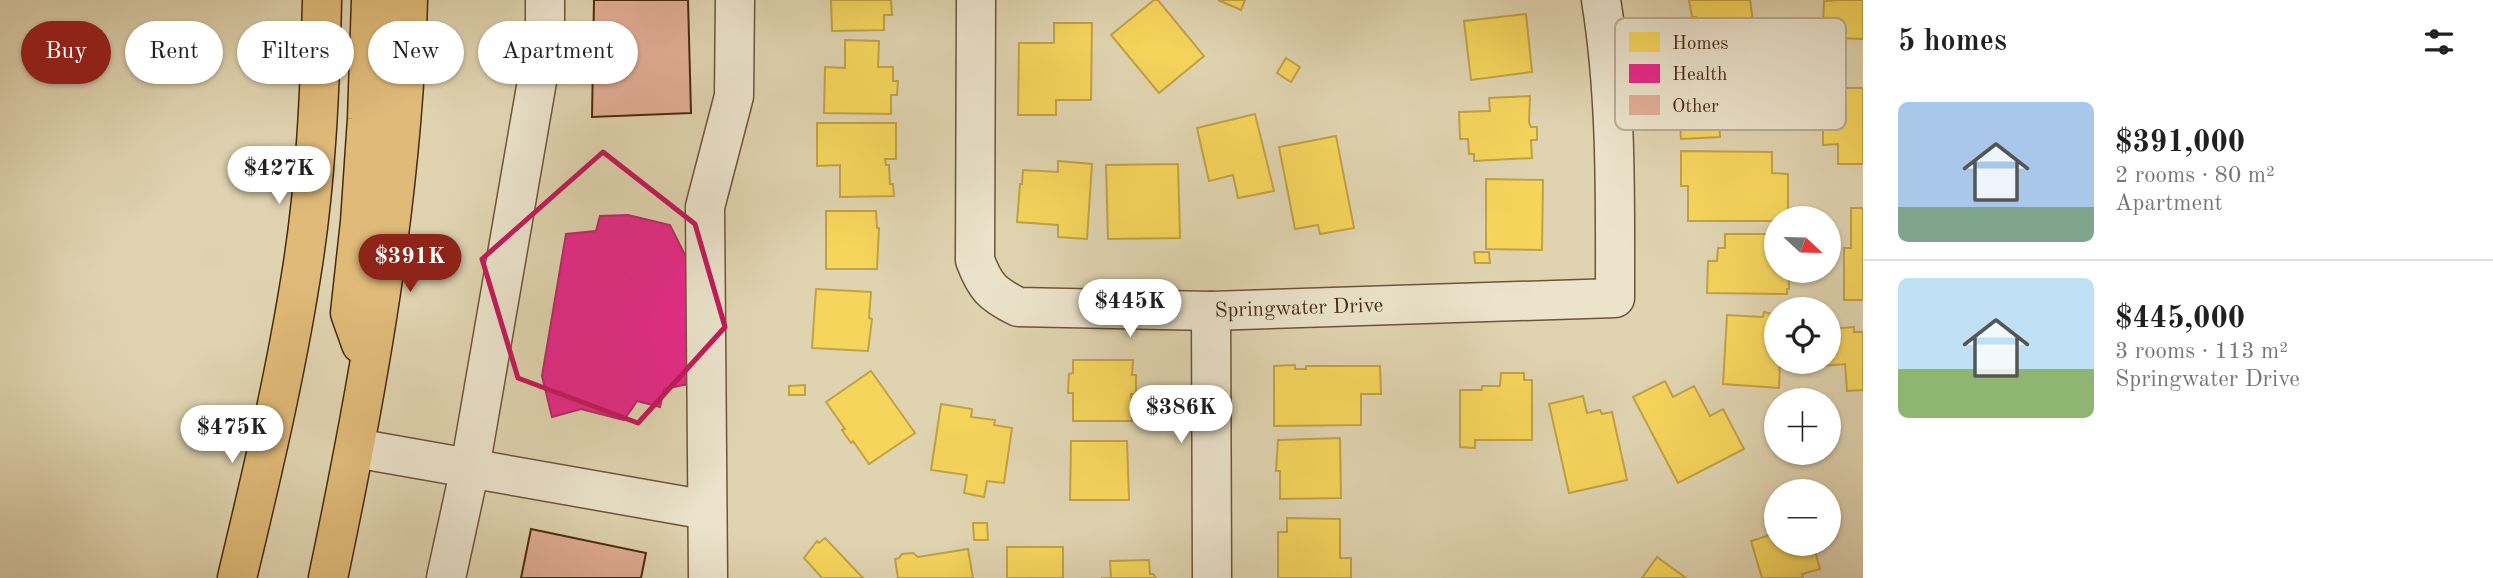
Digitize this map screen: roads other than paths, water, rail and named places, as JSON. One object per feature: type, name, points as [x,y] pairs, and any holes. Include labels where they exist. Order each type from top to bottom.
[{"type":"main road","points":[[237,578],[286,359],[302,274],[318,93],[322,0]]},
{"type":"main road","points":[[369,366],[350,313],[360,222],[371,0]]},
{"type":"main road","points":[[328,578],[355,448],[389,227],[402,103],[408,0]]},
{"type":"street","points":[[446,578],[470,468],[545,35],[545,0]]},
{"type":"street","points":[[708,578],[705,207],[734,96],[735,0]]},
{"type":"street","name":"Springwater Drive","points":[[976,0],[975,260],[982,281],[997,296],[1018,306],[1211,311],[1615,298],[1613,119],[1608,44],[1601,0]]},
{"type":"street","points":[[1211,311],[1212,578]]},
{"type":"street","points":[[355,448],[707,510]]}]
